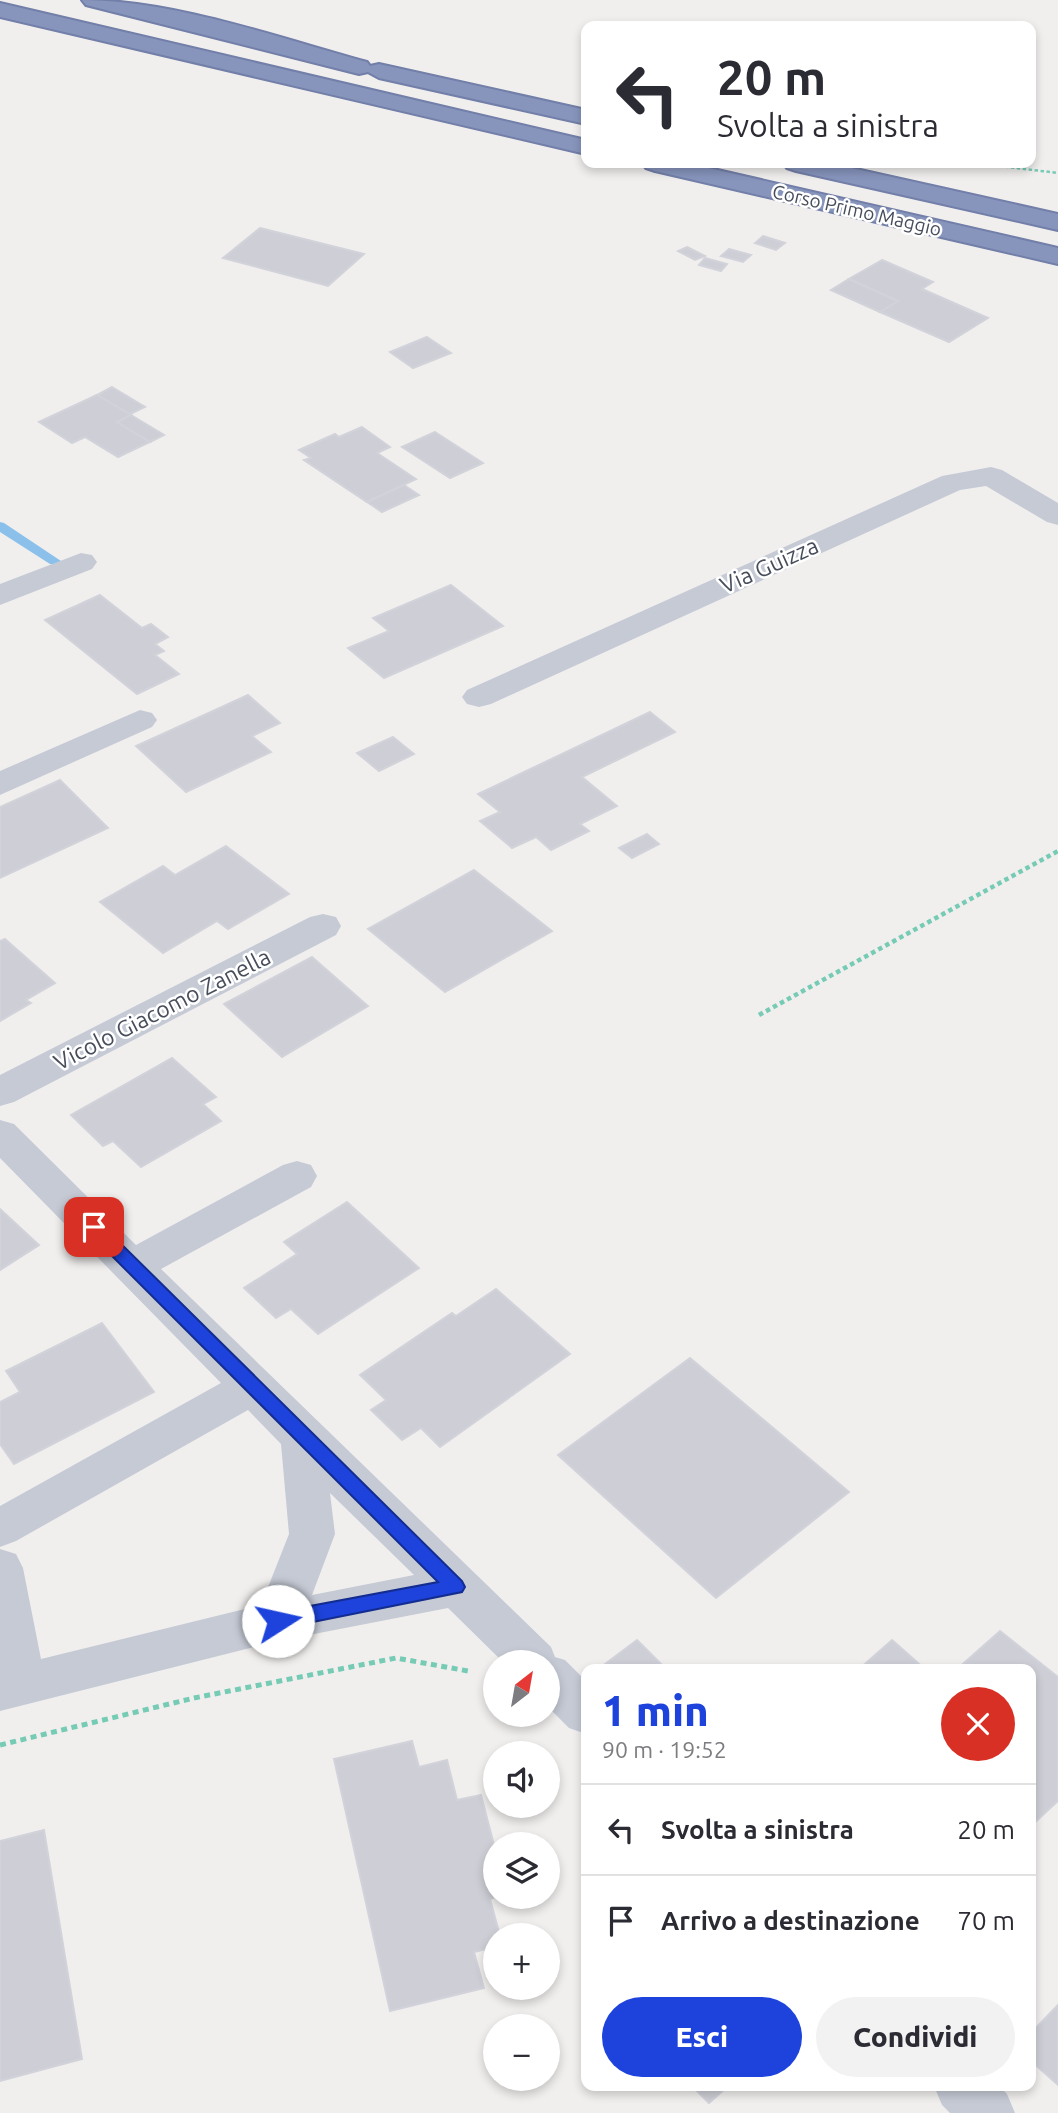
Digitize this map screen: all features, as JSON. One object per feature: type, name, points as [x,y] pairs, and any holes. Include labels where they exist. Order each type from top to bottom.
[{"type":"highway","points":[[55,0],[581,116]]},
{"type":"highway","points":[[94,0],[234,33],[359,67]]},
{"type":"highway","points":[[0,10],[581,146]]},
{"type":"highway","points":[[0,18],[289,77]]},
{"type":"highway","name":"Corso Primo Maggio","points":[[676,168],[1058,256]]},
{"type":"highway","name":"Corso Primo Maggio","points":[[818,168],[1058,222]]},
{"type":"highway","points":[[843,168],[1058,199]]},
{"type":"highway","points":[[856,210],[1058,273]]},
{"type":"street","name":"Via Guizza","points":[[479,697],[953,482],[991,476],[1058,516]]},
{"type":"street","points":[[0,595],[81,562]]},
{"type":"street","points":[[0,785],[140,720]]},
{"type":"street","name":"Vicolo Giacomo Zanella","points":[[0,1092],[323,926]]},
{"type":"street","points":[[0,1134],[302,1437],[522,1650]]},
{"type":"street","points":[[132,1265],[167,1249],[297,1177]]},
{"type":"street","points":[[0,1528],[254,1386]]},
{"type":"street","points":[[278,1621],[312,1534],[302,1437]]},
{"type":"street","points":[[0,1568],[11,1687],[278,1621],[456,1587]]},
{"type":"street","points":[[560,1687],[581,1708]]},
{"type":"street","points":[[966,2091],[988,2113]]},
{"type":"path","points":[[1016,168],[1058,173]]},
{"type":"path","points":[[759,1015],[1058,851]]},
{"type":"path","points":[[0,1745],[194,1698],[396,1657],[465,1669],[475,1676]]},
{"type":"building","points":[[260,228],[364,254],[328,286],[223,258]]},
{"type":"building","points":[[763,236],[785,243],[776,250],[755,243]]},
{"type":"building","points":[[687,247],[705,256],[695,260],[678,251]]},
{"type":"building","points":[[729,249],[751,255],[743,262],[721,256]]},
{"type":"building","points":[[705,258],[727,264],[721,271],[699,265]]},
{"type":"building","points":[[882,260],[933,282],[922,289],[988,318],[949,342],[880,312],[898,301],[849,279]]},
{"type":"building","points":[[849,279],[898,301],[880,312],[831,290]]},
{"type":"building","points":[[427,337],[451,353],[413,368],[390,352]]},
{"type":"building","points":[[112,387],[145,407],[130,414],[97,395]]},
{"type":"building","points":[[97,395],[131,415],[117,422],[150,442],[118,457],[85,437],[72,443],[39,422]]},
{"type":"building","points":[[131,415],[164,435],[150,442],[117,422]]},
{"type":"building","points":[[362,427],[390,447],[377,453],[416,479],[367,502],[304,460],[311,458],[299,450],[335,434],[339,437]]},
{"type":"building","points":[[435,432],[483,463],[450,478],[402,447]]},
{"type":"building","points":[[404,485],[419,495],[382,512],[367,502]]},
{"type":"building","points":[[451,585],[503,626],[384,678],[348,648],[389,631],[373,618]]},
{"type":"building","points":[[100,595],[142,628],[151,624],[168,637],[155,644],[164,651],[155,655],[179,674],[137,694],[45,620]]},
{"type":"building","points":[[248,695],[280,723],[252,736],[271,752],[186,792],[136,746]]},
{"type":"building","points":[[650,712],[675,732],[582,777],[617,806],[580,824],[589,831],[551,850],[536,837],[512,848],[480,821],[500,812],[478,794]]},
{"type":"building","points":[[393,737],[414,754],[379,771],[357,753]]},
{"type":"building","points":[[60,780],[108,828],[0,878],[0,807]]},
{"type":"building","points":[[647,834],[659,844],[632,858],[619,848]]},
{"type":"building","points":[[226,846],[289,894],[228,929],[217,921],[163,953],[100,902],[163,866],[175,875]]},
{"type":"building","points":[[474,870],[552,931],[445,992],[368,929]]},
{"type":"building","points":[[5,939],[55,983],[26,1000],[31,1003],[0,1021],[0,941]]},
{"type":"building","points":[[312,957],[368,1006],[282,1057],[224,1004]]},
{"type":"building","points":[[172,1058],[216,1097],[203,1104],[221,1121],[141,1167],[113,1141],[103,1146],[71,1115]]},
{"type":"building","points":[[347,1202],[419,1268],[318,1334],[291,1309],[276,1318],[244,1288],[297,1254],[284,1242]]},
{"type":"building","points":[[0,1209],[39,1245],[0,1270]]},
{"type":"building","points":[[496,1289],[570,1354],[440,1447],[421,1428],[402,1440],[371,1410],[386,1400],[360,1375],[452,1313],[456,1316]]},
{"type":"building","points":[[102,1323],[154,1392],[14,1464],[0,1444],[0,1402],[20,1392],[6,1371]]},
{"type":"building","points":[[690,1358],[849,1492],[716,1598],[558,1455]]},
{"type":"building","points":[[1000,1631],[1058,1677],[1058,1801],[1036,1821],[1036,1664],[963,1664]]},
{"type":"building","points":[[637,1640],[661,1664],[605,1664]]},
{"type":"building","points":[[892,1640],[919,1664],[865,1664]]},
{"type":"building","points":[[412,1741],[419,1767],[447,1760],[457,1800],[481,1795],[483,1818],[487,1818],[491,1832],[483,1832],[483,1909],[493,1909],[496,1923],[483,1923],[483,1950],[474,1952],[483,1988],[390,2011],[334,1759]]},
{"type":"building","points":[[44,1830],[82,2059],[0,2081],[0,1841]]},
{"type":"building","points":[[1058,2005],[1058,2085],[1036,2065],[1036,2028]]},
{"type":"building","points":[[697,2091],[722,2091],[709,2103]]},
{"type":"waterway","points":[[0,526],[55,561]]},
{"type":"route","points":[[94,1227],[302,1437],[456,1587],[278,1621]]}]
